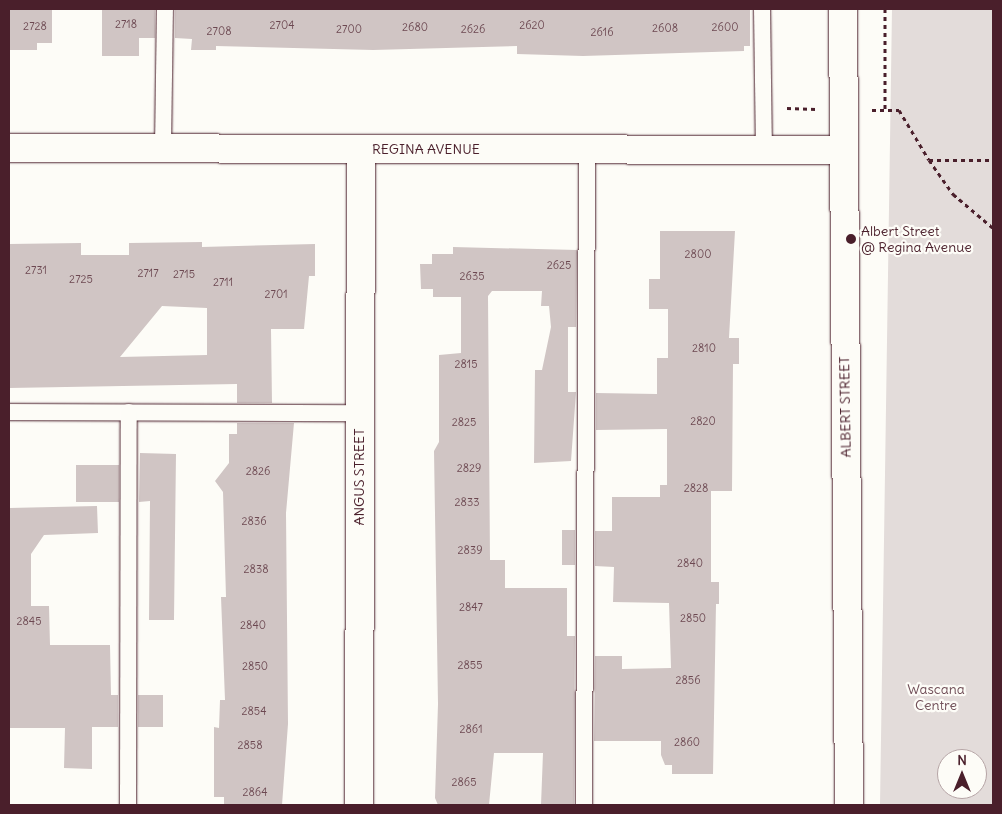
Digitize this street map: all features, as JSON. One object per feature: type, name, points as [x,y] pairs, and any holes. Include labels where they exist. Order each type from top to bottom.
[{"type":"street","name":"ALBERT STREET","points":[[843,9],[849,805]]},
{"type":"street","name":"REGINA AVENUE","points":[[9,148],[843,150]]},
{"type":"street","name":"ANGUS STREET","points":[[359,805],[359,413],[362,149]]},
{"type":"lane","points":[[163,148],[165,9]]},
{"type":"lane","points":[[762,9],[764,150]]},
{"type":"lane","points":[[584,805],[587,149]]},
{"type":"lane","points":[[9,412],[359,413]]},
{"type":"lane","points":[[128,805],[129,412]]},
{"type":"path","points":[[885,9],[885,110]]},
{"type":"path","points":[[899,110],[928,160],[953,194],[993,228]]},
{"type":"path","points":[[928,160],[993,160]]},
{"type":"green space","name":"Wascana Centre","points":[[892,9],[993,9],[993,805],[880,805]]},
{"type":"building","points":[[9,9],[52,9],[52,43],[37,43],[37,50],[9,50]]},
{"type":"building","points":[[102,9],[155,9],[155,38],[139,38],[139,56],[102,56]]},
{"type":"building","points":[[175,9],[750,9],[750,46],[744,46],[744,51],[583,56],[517,54],[517,46],[373,50],[216,46],[216,50],[191,50],[192,39],[175,38]]},
{"type":"building","points":[[660,231],[735,231],[729,338],[739,338],[739,364],[733,364],[732,491],[711,491],[711,582],[719,582],[719,604],[716,604],[713,774],[672,774],[672,765],[665,765],[661,755],[661,741],[594,741],[595,656],[622,656],[622,669],[671,668],[669,603],[613,602],[614,567],[595,566],[595,531],[612,531],[612,497],[660,497],[660,485],[667,485],[667,429],[596,430],[596,393],[657,394],[657,358],[668,358],[668,309],[649,309],[649,279],[660,279]]},
{"type":"building","points":[[202,242],[202,247],[315,244],[315,276],[309,276],[304,329],[271,329],[272,403],[237,403],[237,384],[9,388],[9,244],[81,243],[81,255],[129,255],[129,243]],"holes":[[[162,306],[207,308],[207,355],[120,357]]]},
{"type":"building","points":[[453,247],[577,250],[576,327],[568,327],[568,392],[576,392],[571,461],[534,463],[535,370],[542,370],[551,327],[549,306],[541,306],[542,291],[492,291],[488,296],[490,560],[505,560],[505,588],[567,588],[567,636],[575,636],[574,805],[541,805],[543,753],[494,753],[489,805],[438,805],[435,798],[438,704],[434,451],[439,442],[439,355],[461,353],[461,297],[433,297],[433,289],[421,289],[420,264],[432,264],[432,254],[453,254]]},
{"type":"building","points":[[237,423],[294,423],[286,513],[288,724],[282,805],[224,805],[224,797],[214,797],[214,727],[219,728],[220,700],[225,700],[221,597],[226,597],[223,492],[215,481],[229,463],[229,434],[237,434]]},
{"type":"building","points":[[140,453],[176,454],[174,620],[149,620],[150,501],[139,502]]},
{"type":"building","points":[[76,465],[119,465],[119,502],[76,502]]},
{"type":"building","points":[[97,506],[98,533],[44,535],[31,554],[31,606],[49,606],[50,645],[110,645],[111,695],[118,695],[118,727],[92,727],[92,769],[64,768],[65,728],[9,728],[9,508]]},
{"type":"building","points":[[562,530],[575,530],[575,565],[562,565]]},
{"type":"building","points":[[138,695],[163,695],[163,727],[138,727]]},
{"type":"place","name":"Albert Street @ Regina Avenue","points":[[851,239]]}]
